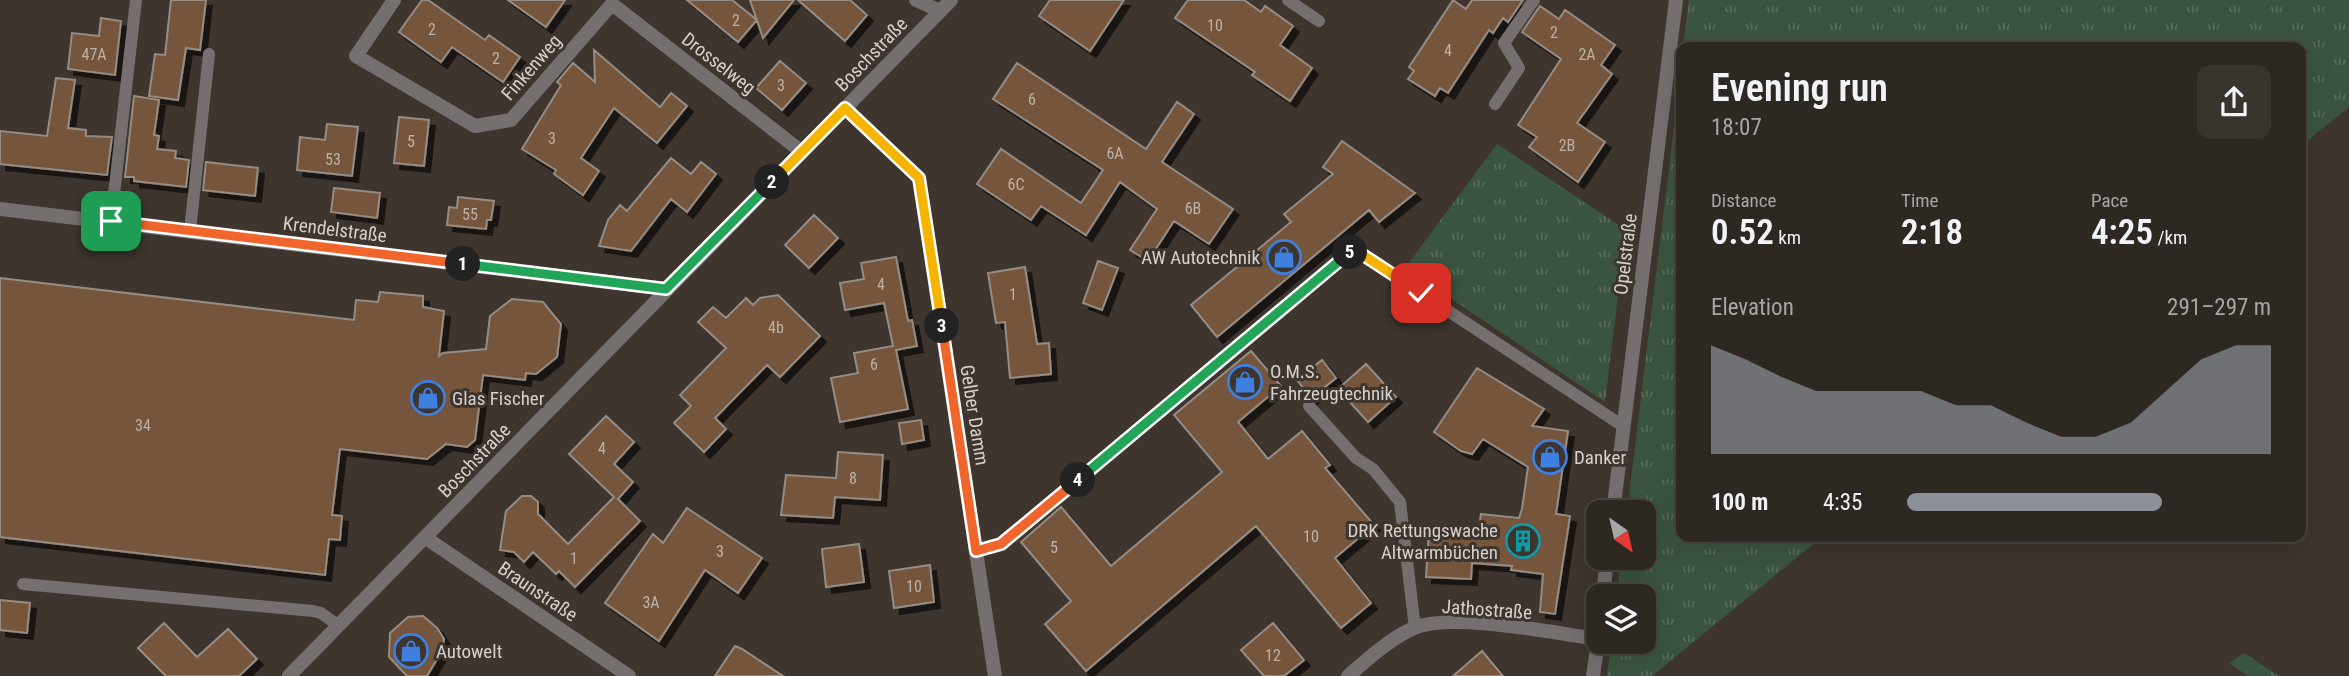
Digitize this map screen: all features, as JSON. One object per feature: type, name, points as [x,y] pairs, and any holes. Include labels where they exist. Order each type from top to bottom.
[{"type":"street","name":"Finkenweg","points":[[394,0],[356,56],[475,126],[511,120],[612,4]]},
{"type":"street","points":[[916,0],[946,6]]},
{"type":"street","name":"Opelstraße","points":[[1614,500],[1676,0]]},
{"type":"street","name":"Drosselweg","points":[[612,4],[802,152]]},
{"type":"street","name":"Boschstraße","points":[[289,676],[946,6]]},
{"type":"street","name":"Gelber Damm","points":[[845,108],[919,178],[995,676]]},
{"type":"street","name":"Krendelstraße","points":[[0,209],[666,289]]},
{"type":"street","name":"Braunstraße","points":[[426,538],[629,676]]},
{"type":"street","name":"Jathostraße","points":[[1348,676],[1379,649],[1415,628],[1449,621],[1586,638]]},
{"type":"street","points":[[1593,676],[1596,654]]},
{"type":"lane","points":[[111,221],[136,0]]},
{"type":"lane","points":[[1288,0],[1319,21]]},
{"type":"lane","points":[[1495,104],[1519,68],[1504,43],[1534,0]]},
{"type":"lane","points":[[190,231],[209,54]]},
{"type":"lane","points":[[976,551],[1001,544],[1354,249],[1623,426]]},
{"type":"lane","points":[[1309,405],[1400,502],[1415,628]]},
{"type":"lane","points":[[23,584],[313,611],[321,613],[339,626]]},
{"type":"green space","points":[[1689,0],[2349,0],[2349,107],[2306,142],[2306,42],[1684,42]]},
{"type":"green space","points":[[1676,110],[1676,542],[1816,542],[1652,676],[1607,676],[1610,654],[1656,654],[1656,584],[1618,584],[1620,570],[1656,570],[1656,500],[1629,500]]},
{"type":"green space","points":[[1497,144],[1626,230],[1605,402],[1405,268]]},
{"type":"green space","points":[[2244,653],[2279,676],[2248,676],[2229,663]]},
{"type":"building","points":[[171,0],[206,0],[200,50],[186,48],[178,100],[149,96],[155,54],[165,55]]},
{"type":"building","points":[[422,0],[428,0],[485,40],[489,35],[520,57],[503,82],[452,47],[441,62],[399,32]]},
{"type":"building","points":[[508,0],[565,0],[546,27]]},
{"type":"building","points":[[687,0],[732,0],[757,20],[738,42]]},
{"type":"building","points":[[750,0],[794,0],[763,38]]},
{"type":"building","points":[[798,0],[850,0],[867,15],[845,41]]},
{"type":"building","points":[[1050,0],[1124,0],[1090,51],[1039,16]]},
{"type":"building","points":[[1188,0],[1244,0],[1261,12],[1265,6],[1293,26],[1280,45],[1312,68],[1290,101],[1252,75],[1255,72],[1175,18]]},
{"type":"building","points":[[1453,0],[1466,9],[1472,0],[1523,0],[1508,22],[1503,18],[1493,33],[1489,30],[1448,93],[1440,88],[1435,96],[1408,79],[1414,71],[1409,67]]},
{"type":"building","points":[[1540,6],[1559,19],[1565,10],[1615,45],[1601,65],[1612,74],[1577,123],[1605,142],[1578,182],[1529,147],[1537,137],[1518,125],[1561,59],[1522,32]]},
{"type":"building","points":[[101,18],[121,21],[115,75],[68,69],[72,33],[99,36]]},
{"type":"building","points":[[594,50],[660,107],[671,93],[687,106],[657,143],[614,108],[581,158],[599,171],[583,195],[554,174],[556,170],[522,149],[561,85],[557,82],[573,63],[595,82]]},
{"type":"building","points":[[780,61],[806,83],[782,110],[756,88]]},
{"type":"building","points":[[1017,63],[1146,149],[1177,102],[1194,114],[1162,162],[1233,209],[1209,244],[1174,221],[1148,261],[1130,250],[1157,209],[1120,182],[1086,235],[1041,206],[1031,220],[977,184],[1001,149],[1081,203],[1103,170],[993,99]]},
{"type":"building","points":[[56,78],[75,80],[68,128],[86,130],[86,136],[112,137],[107,175],[0,164],[0,131],[47,136]]},
{"type":"building","points":[[134,96],[159,100],[154,135],[159,136],[157,149],[176,151],[175,158],[189,160],[186,187],[134,181],[134,177],[125,177]]},
{"type":"building","points":[[399,117],[429,120],[424,166],[394,163]]},
{"type":"building","points":[[327,124],[358,127],[352,176],[297,170],[300,137],[325,140]]},
{"type":"building","points":[[1342,141],[1415,193],[1379,222],[1369,210],[1217,337],[1191,305],[1291,222],[1284,214],[1333,174],[1323,167]]},
{"type":"building","points":[[671,158],[691,174],[701,162],[716,174],[687,212],[671,199],[631,251],[599,246],[608,220],[620,205],[627,211]]},
{"type":"building","points":[[206,162],[258,168],[255,196],[203,190]]},
{"type":"building","points":[[334,188],[380,193],[377,218],[331,212]]},
{"type":"building","points":[[458,197],[494,201],[491,220],[487,220],[486,229],[447,225],[449,207],[457,208]]},
{"type":"building","points":[[814,215],[838,238],[809,268],[785,245]]},
{"type":"building","points":[[896,257],[908,321],[912,320],[917,346],[896,350],[908,409],[840,422],[831,378],[858,373],[854,353],[893,346],[884,303],[845,310],[840,283],[864,279],[861,263]]},
{"type":"building","points":[[1098,261],[1118,268],[1102,310],[1083,303]]},
{"type":"building","points":[[1025,267],[1037,344],[1049,343],[1051,374],[1010,378],[1005,322],[996,323],[988,273]]},
{"type":"building","points":[[0,278],[354,320],[356,300],[378,302],[380,292],[423,296],[423,307],[444,311],[439,356],[443,353],[486,349],[490,316],[512,299],[543,302],[561,324],[557,357],[536,374],[526,373],[525,380],[483,375],[475,440],[467,447],[446,444],[427,459],[340,449],[332,515],[342,516],[340,540],[329,539],[325,575],[0,537]]},
{"type":"building","points":[[778,295],[820,336],[780,377],[767,365],[715,418],[726,429],[704,452],[674,423],[691,406],[680,395],[726,348],[698,322],[713,307],[726,318],[746,298],[753,305],[760,298]]},
{"type":"building","points":[[1251,351],[1281,386],[1238,422],[1268,459],[1302,431],[1330,465],[1325,468],[1374,525],[1335,558],[1371,603],[1341,628],[1256,526],[1086,671],[1045,624],[1071,601],[1021,542],[1061,507],[1111,566],[1222,472],[1174,415]]},
{"type":"building","points":[[1322,360],[1336,378],[1311,398],[1297,380]]},
{"type":"building","points":[[1366,364],[1396,397],[1368,422],[1338,389]]},
{"type":"building","points":[[1477,368],[1544,409],[1532,426],[1568,431],[1556,514],[1570,516],[1555,614],[1540,612],[1543,574],[1511,570],[1512,566],[1472,563],[1471,579],[1426,577],[1429,531],[1478,533],[1481,514],[1519,518],[1522,509],[1528,467],[1483,439],[1472,454],[1461,451],[1434,432]]},
{"type":"building","points":[[606,416],[634,442],[614,464],[633,482],[618,499],[640,521],[575,587],[559,571],[556,574],[533,552],[524,562],[514,552],[500,550],[506,511],[522,496],[531,496],[538,502],[538,514],[568,544],[614,497],[569,454]]},
{"type":"building","points":[[921,420],[924,440],[902,444],[899,423]]},
{"type":"building","points":[[838,452],[883,455],[880,500],[835,497],[833,518],[781,515],[786,475],[836,478]]},
{"type":"building","points":[[687,508],[762,558],[738,593],[705,570],[659,641],[605,603],[653,534],[663,543]]},
{"type":"building","points":[[859,544],[864,582],[826,587],[822,549]]},
{"type":"building","points":[[930,565],[934,602],[894,608],[889,571]]},
{"type":"building","points":[[0,600],[30,603],[27,633],[0,630]]},
{"type":"building","points":[[423,616],[437,628],[444,639],[442,651],[427,676],[407,676],[389,657],[390,633],[408,617]]},
{"type":"building","points":[[164,623],[197,657],[228,629],[257,659],[239,676],[166,676],[138,648]]},
{"type":"building","points":[[1273,623],[1304,660],[1284,676],[1264,676],[1241,650]]},
{"type":"building","points":[[735,646],[742,649],[783,676],[715,676]]},
{"type":"building","points":[[1482,651],[1503,676],[1453,676]]},
{"type":"place","name":"AW Autotechnik","points":[[1284,257]]},
{"type":"place","name":"O.M.S. Fahrzeugtechnik","points":[[1245,382]]},
{"type":"place","name":"Glas Fischer","points":[[428,398]]},
{"type":"place","name":"Danker","points":[[1550,457]]},
{"type":"place","name":"DRK Rettungswache Altwarmbüchen","points":[[1523,541]]},
{"type":"place","name":"Autowelt","points":[[411,651]]},
{"type":"route","points":[[111,221],[666,289],[845,108],[919,178],[976,551],[1001,544],[1354,249],[1421,293]]}]
